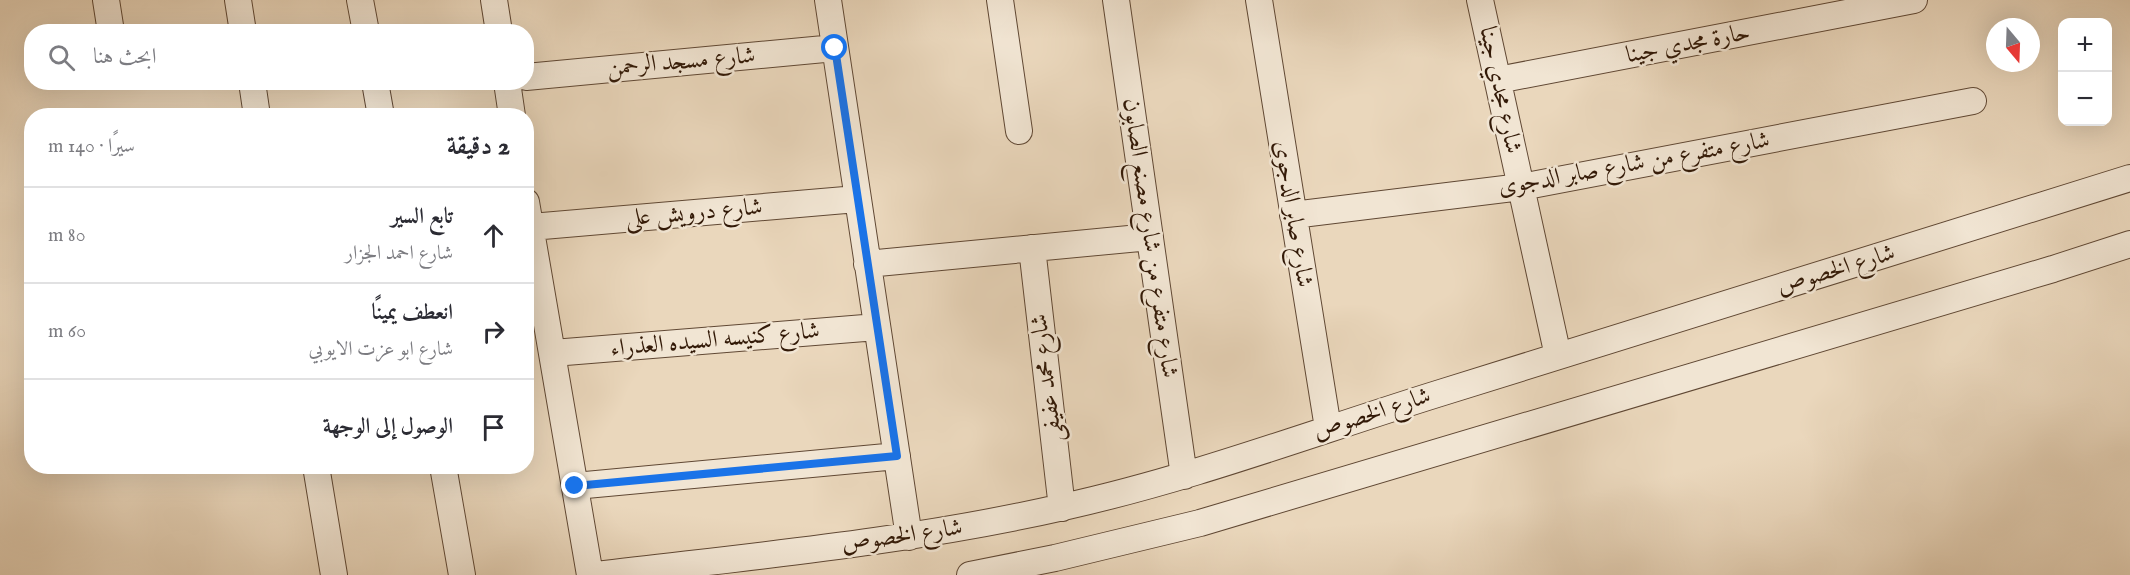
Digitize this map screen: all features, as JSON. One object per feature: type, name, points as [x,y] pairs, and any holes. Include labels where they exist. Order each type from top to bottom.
[{"type":"street","points":[[106,0],[110,24]]},
{"type":"street","points":[[238,0],[242,24]]},
{"type":"street","points":[[360,0],[364,24]]},
{"type":"street","points":[[494,0],[498,24]]},
{"type":"street","points":[[828,0],[909,537]]},
{"type":"street","points":[[1000,0],[1019,131]]},
{"type":"street","name":"شارع متفرع من شارع مصنع الصابون","points":[[1116,0],[1184,476]]},
{"type":"street","name":"شارع صابر الدجوى","points":[[1259,0],[1328,428]]},
{"type":"street","name":"شارع مجدي جينا","points":[[1480,0],[1558,356]]},
{"type":"street","name":"حارة مجدي جينا","points":[[1498,80],[1914,0]]},
{"type":"street","name":"شارع مسجد الرحمن","points":[[534,76],[835,48]]},
{"type":"street","points":[[253,90],[256,108]]},
{"type":"street","points":[[376,90],[380,108]]},
{"type":"street","points":[[508,90],[511,108]]},
{"type":"street","name":"شارع متفرع من شارع صابر الدجوى","points":[[1293,215],[1521,187],[1973,101]]},
{"type":"street","name":"شارع الخصوص","points":[[597,575],[909,537],[1062,508],[1184,476],[1328,428],[2130,178]]},
{"type":"street","name":"شارع درويش على","points":[[534,227],[857,199]]},
{"type":"street","points":[[867,264],[1150,237]]},
{"type":"street","points":[[534,244],[590,575]]},
{"type":"street","name":"شارع الخصوص","points":[[970,575],[1055,558],[1200,523],[2053,269],[2130,244]]},
{"type":"street","name":"شارع محمد عفيفى","points":[[1032,248],[1062,508]]},
{"type":"street","name":"شارع كنيسه السيده العذراء","points":[[553,354],[877,327]]},
{"type":"street","points":[[575,486],[897,456]]},
{"type":"street","points":[[317,474],[334,575]]},
{"type":"street","points":[[444,474],[462,575]]},
{"type":"route","points":[[575,486],[897,456],[835,48]]}]
